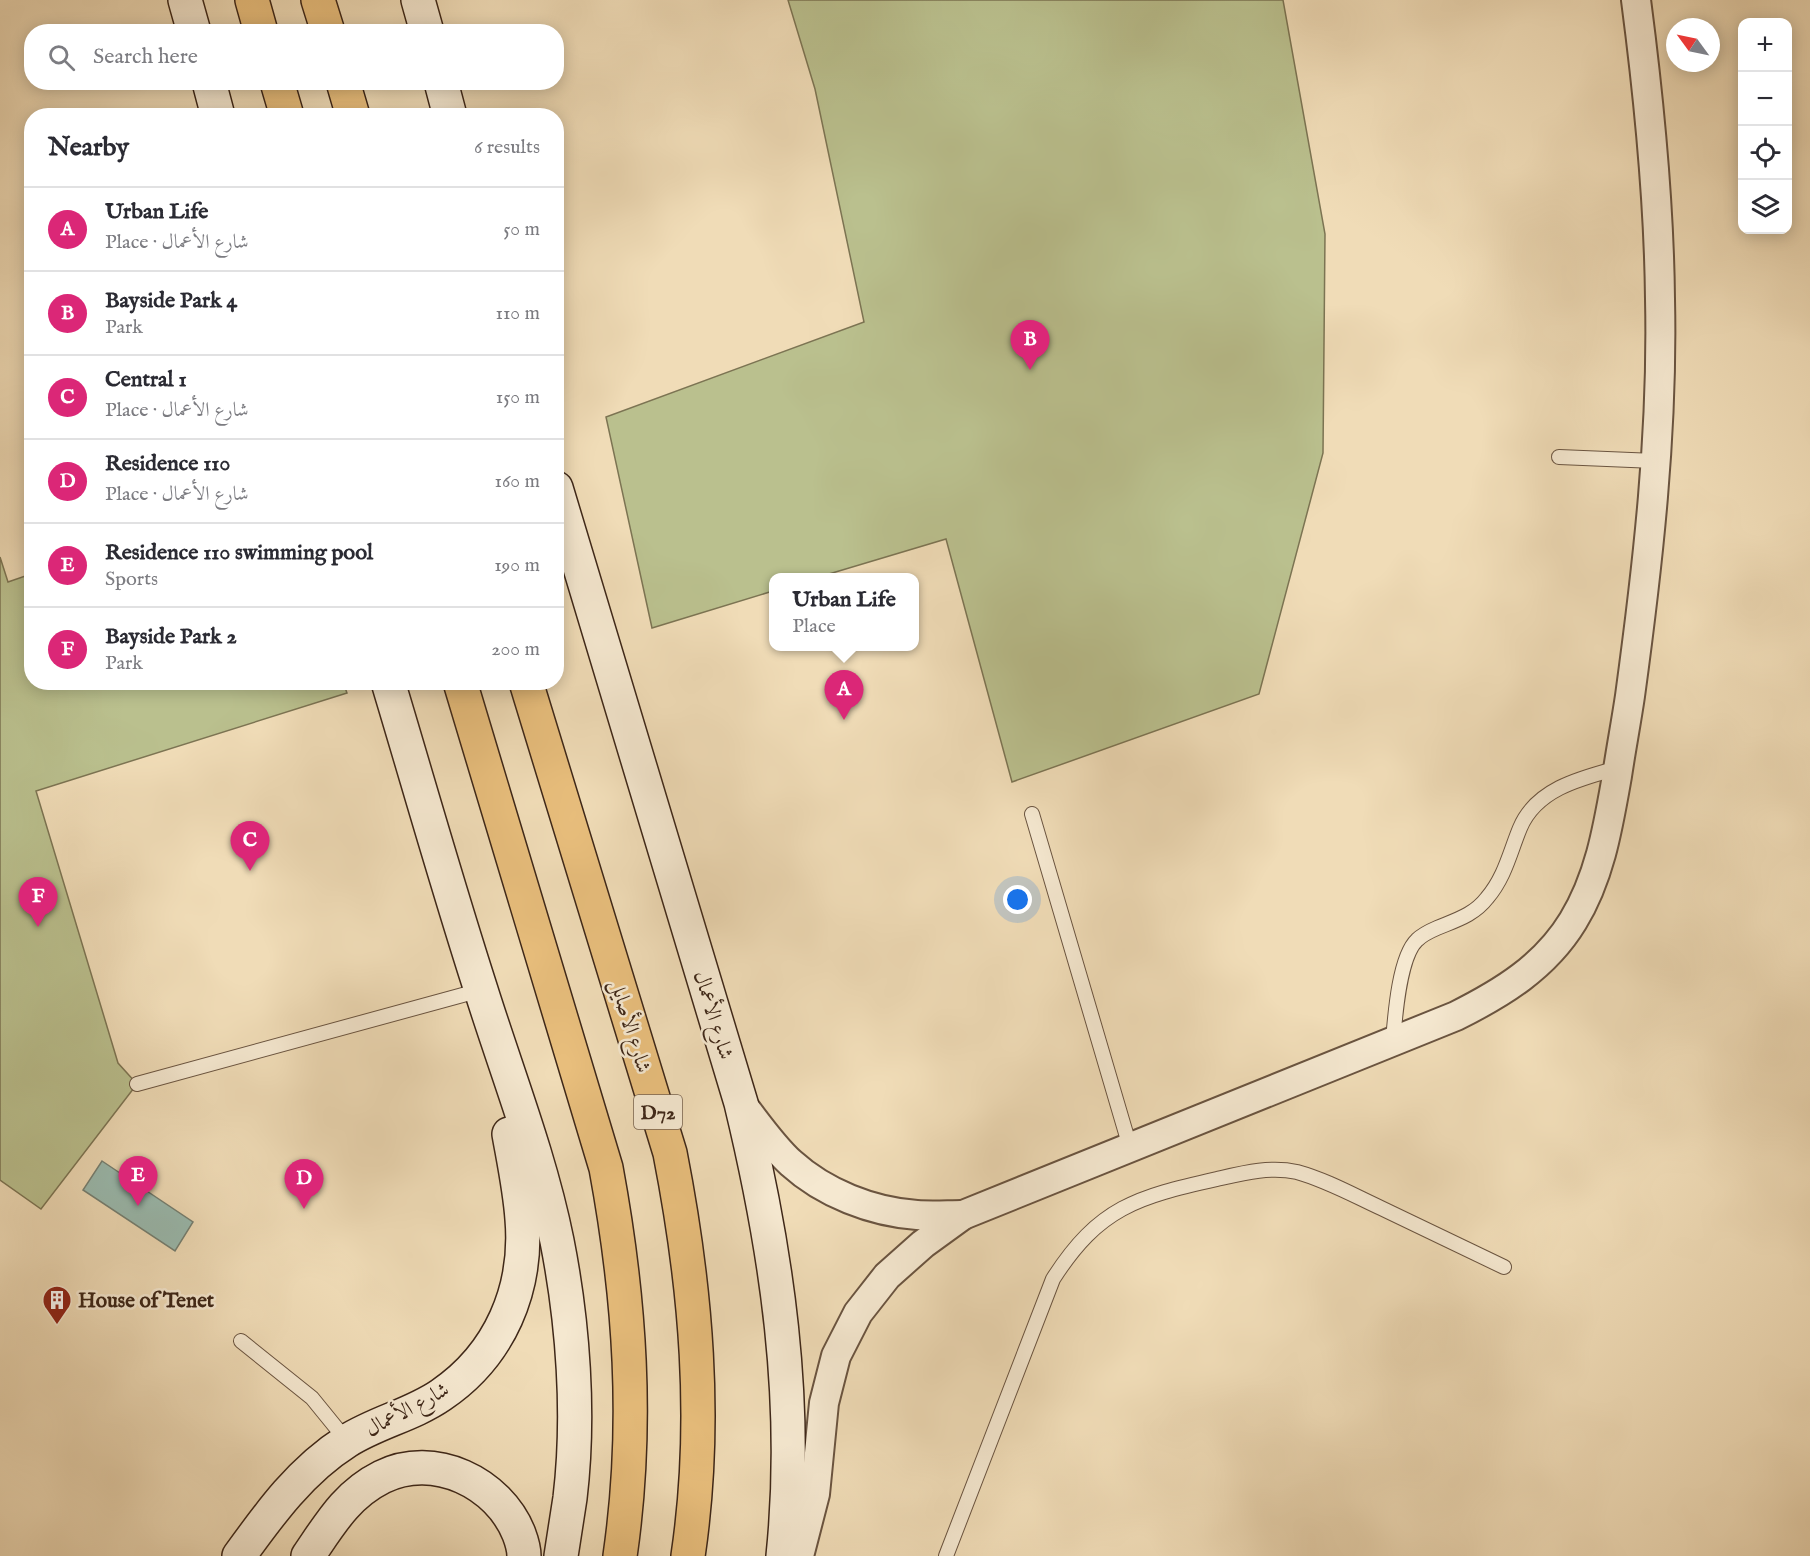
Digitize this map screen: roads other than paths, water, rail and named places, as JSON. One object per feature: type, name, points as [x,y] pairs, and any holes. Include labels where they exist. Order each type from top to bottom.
[{"type":"main road","points":[[252,0],[259,24]]},
{"type":"main road","points":[[318,0],[326,24]]},
{"type":"main road","points":[[279,90],[285,108]]},
{"type":"main road","points":[[345,90],[351,108]]},
{"type":"main road","points":[[462,690],[606,1168],[625,1290],[630,1352],[631,1413],[628,1475],[620,1556]]},
{"type":"main road","name":"شارع الأصايل","points":[[528,690],[670,1153],[683,1218],[693,1294],[698,1414],[696,1479],[687,1556]]},
{"type":"street","points":[[185,0],[192,24]]},
{"type":"street","points":[[418,0],[425,24]]},
{"type":"street","points":[[800,1556],[814,1494],[824,1403],[836,1356],[858,1313],[887,1276],[923,1244],[963,1215],[1456,1016],[1490,999],[1521,979],[1549,953],[1571,923],[1589,891],[1603,846],[1618,768],[1641,616],[1655,461],[1660,299],[1654,173],[1636,0]]},
{"type":"street","points":[[211,90],[216,108]]},
{"type":"street","points":[[443,90],[448,108]]},
{"type":"street","name":"شارع الأعمال","points":[[564,515],[741,1103],[757,1170],[780,1304],[787,1372],[789,1474],[783,1556]]},
{"type":"street","name":"شارع الأعمال","points":[[390,690],[481,990],[541,1178],[557,1240],[567,1304],[572,1368],[573,1432],[570,1496],[561,1556]]},
{"type":"street","name":"شارع الأعمال","points":[[239,1556],[273,1509],[320,1461],[347,1441],[376,1425],[412,1411],[440,1396],[464,1377],[486,1354],[502,1328],[514,1299],[522,1255],[522,1220],[504,1106],[502,1054]]},
{"type":"street","points":[[741,1103],[789,1162],[836,1193],[862,1204],[890,1211],[917,1215],[963,1215]]},
{"type":"street","points":[[308,1556],[338,1512],[359,1490],[385,1476],[414,1469],[444,1470],[471,1480],[496,1497],[514,1521],[524,1549],[524,1556]]},
{"type":"lane","points":[[1558,458],[1655,461]]},
{"type":"lane","points":[[1393,1041],[1396,1002],[1407,958],[1416,940],[1470,914],[1484,902],[1502,876],[1520,828],[1533,805],[1580,778],[1618,768]]},
{"type":"lane","points":[[1032,814],[1130,1147]]},
{"type":"lane","points":[[137,1084],[481,990]]},
{"type":"lane","points":[[946,1556],[1053,1279],[1068,1255],[1088,1233],[1110,1215],[1135,1201],[1162,1191],[1253,1171],[1274,1169],[1294,1172],[1334,1186],[1504,1267]]},
{"type":"lane","points":[[241,1341],[312,1398],[347,1441]]},
{"type":"water","points":[[102,1161],[193,1222],[175,1251],[83,1190]]},
{"type":"place","name":"Bayside Park 4","points":[[1030,370]]},
{"type":"place","name":"Urban Life","points":[[844,720]]},
{"type":"place","name":"Central 1","points":[[250,871]]},
{"type":"place","name":"Bayside Park 2","points":[[38,927]]},
{"type":"place","name":"Residence 110 swimming pool","points":[[138,1206]]},
{"type":"place","name":"Residence 110","points":[[304,1209]]},
{"type":"place","name":"House of Tenet","points":[[57,1326]]}]
